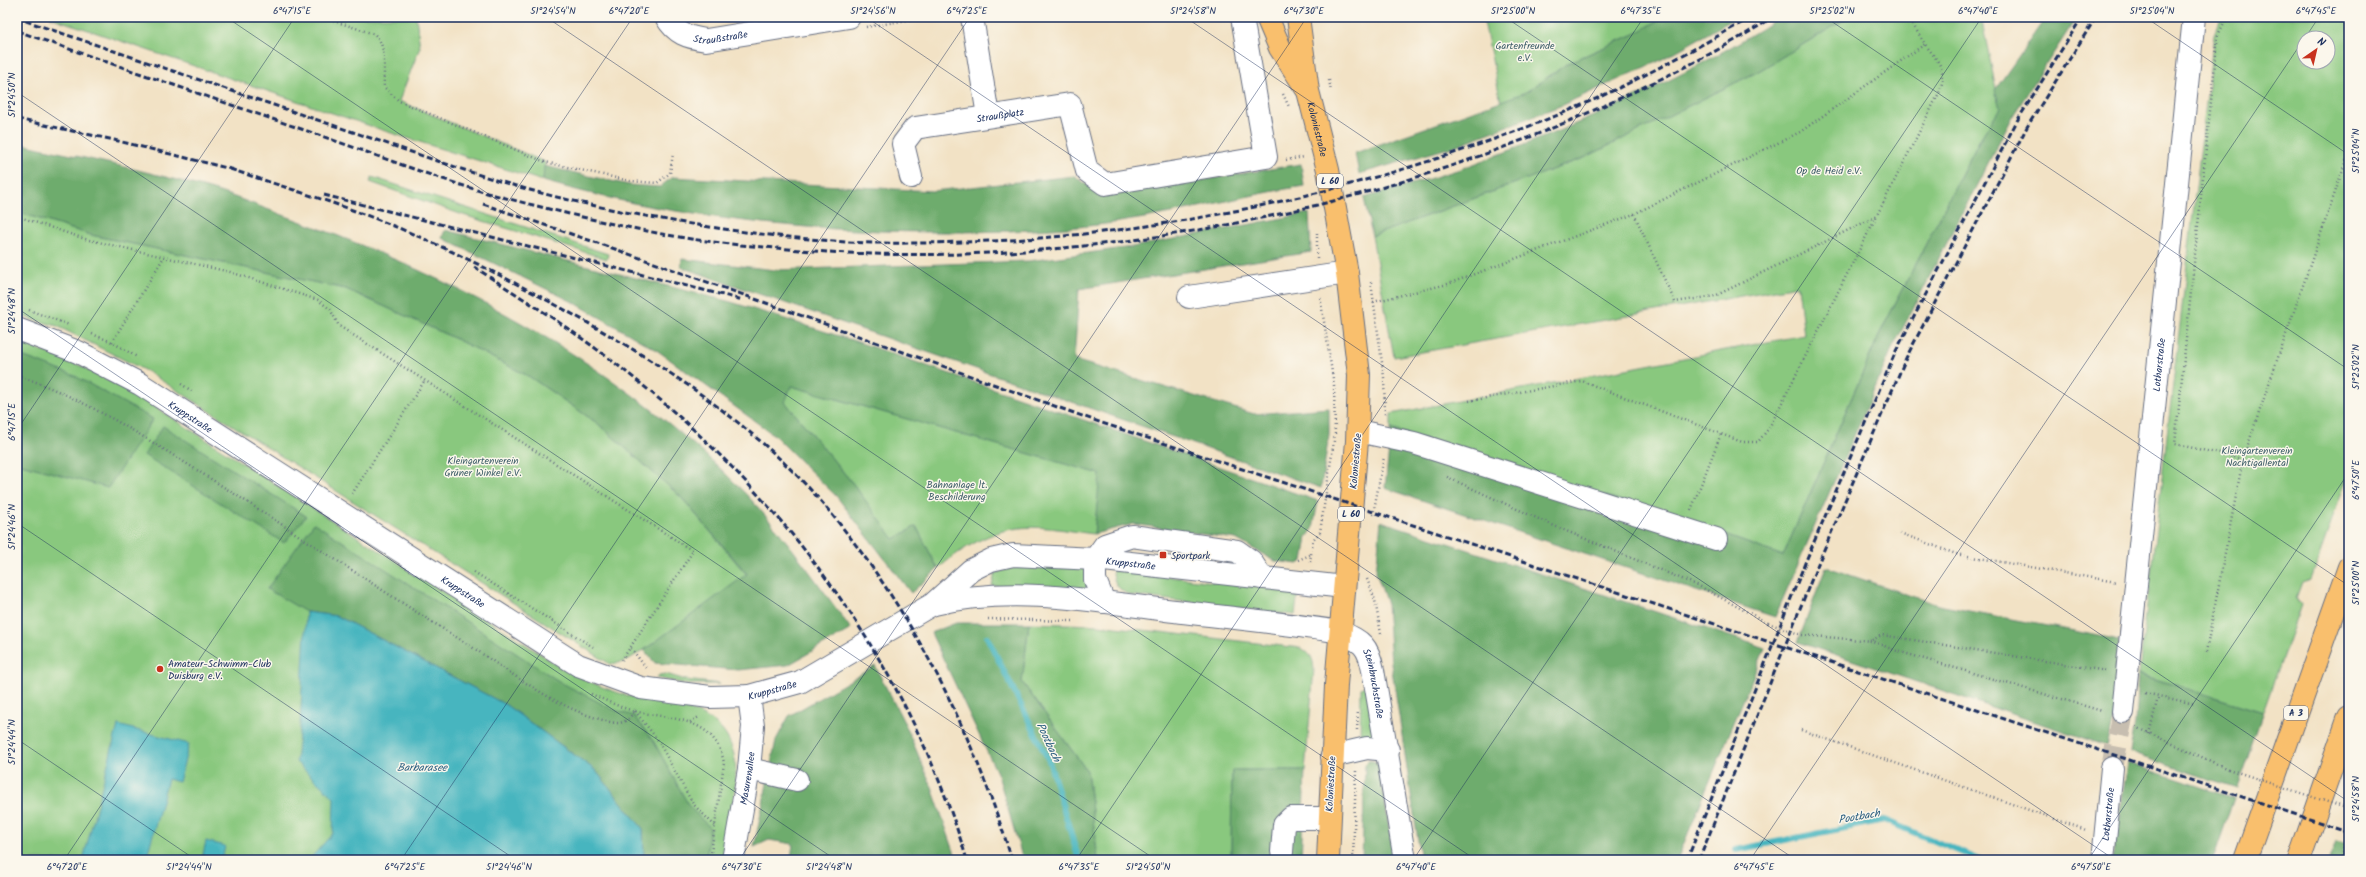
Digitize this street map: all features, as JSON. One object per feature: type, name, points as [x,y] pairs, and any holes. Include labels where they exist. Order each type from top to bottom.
[{"type":"main road","name":"Koloniestraße","points":[[1267,17],[1280,48],[1308,91]]},
{"type":"main road","name":"Koloniestraße","points":[[1298,17],[1308,91],[1328,170],[1347,273],[1360,375],[1358,431],[1344,587],[1332,756],[1328,818],[1328,860]]},
{"type":"main road","name":"A 3","points":[[2245,860],[2349,567]]},
{"type":"main road","points":[[2299,860],[2349,717]]},
{"type":"street","name":"Straußstraße","points":[[666,17],[672,28],[686,37],[706,40],[849,17]]},
{"type":"street","points":[[972,17],[988,116]]},
{"type":"street","name":"Straußplatz","points":[[911,177],[903,144],[915,128],[1070,104],[1087,171],[1105,184],[1266,157],[1242,17]]},
{"type":"street","name":"Lotharstraße","points":[[2121,717],[2126,689],[2126,674],[2194,17]]},
{"type":"street","points":[[1190,297],[1347,273]]},
{"type":"street","name":"Kruppstraße","points":[[17,329],[78,352],[140,384],[578,665],[641,688],[710,697],[749,696],[800,682],[933,604],[971,570],[991,560],[1012,555],[1095,559],[1344,587]]},
{"type":"street","points":[[1358,431],[1414,443],[1684,527],[1716,539]]},
{"type":"street","points":[[1095,559],[1096,580],[1104,602]]},
{"type":"street","name":"Kruppstraße","points":[[933,604],[959,598],[1031,596],[1104,602],[1341,632]]},
{"type":"street","name":"Steinbruchstraße","points":[[1341,632],[1362,642],[1371,657],[1406,860]]},
{"type":"street","name":"Masurenallee","points":[[733,860],[749,769],[753,726],[749,696]]},
{"type":"street","points":[[1332,756],[1367,748],[1388,750]]},
{"type":"street","name":"Lotharstraße","points":[[2103,860],[2112,768]]},
{"type":"street","points":[[749,769],[797,780]]},
{"type":"street","points":[[1282,852],[1284,825],[1291,818],[1328,818]]},
{"type":"path","points":[[322,17],[374,34],[380,39],[383,48],[384,87],[399,101],[544,162],[630,181],[657,183],[670,173],[673,154]]},
{"type":"path","points":[[1469,401],[1582,381],[1721,434],[1750,443],[1758,442],[1764,436],[1940,91],[1944,78],[1942,67],[1908,17]]},
{"type":"path","points":[[2226,17],[2218,35],[2175,444],[2243,459]]},
{"type":"path","points":[[1351,308],[1448,284],[1634,214],[1800,132],[1925,44]]},
{"type":"path","points":[[1282,90],[1291,110]]},
{"type":"path","points":[[1304,150],[1307,164]]},
{"type":"path","points":[[2206,652],[2243,459],[2349,152]]},
{"type":"path","points":[[1634,214],[1675,302],[1715,296],[1877,216]]},
{"type":"path","points":[[17,216],[85,239],[230,272],[318,300],[330,309],[339,326],[693,551],[630,648],[647,669]]},
{"type":"path","points":[[1308,583],[1313,540],[1320,532],[1335,434],[1334,385],[1317,277],[1317,232]]},
{"type":"path","points":[[112,342],[164,257]]},
{"type":"path","points":[[17,375],[40,383],[106,413],[343,563],[550,698],[594,718],[619,724],[630,719],[634,711]]},
{"type":"path","points":[[352,494],[425,380]]},
{"type":"path","points":[[1684,527],[1721,434]]},
{"type":"path","points":[[1372,518],[1385,449]]},
{"type":"path","points":[[1440,474],[1552,525],[1699,586],[1768,623],[1802,635],[1872,641],[1894,650],[2121,717],[2148,734],[2228,769],[2349,809]]},
{"type":"path","points":[[1900,533],[1956,554],[2136,585]]},
{"type":"path","points":[[984,619],[1076,621]]},
{"type":"path","points":[[1872,641],[1882,635],[2126,674]]},
{"type":"path","points":[[2148,734],[2158,697],[2195,704]]},
{"type":"path","points":[[634,711],[689,723],[705,729],[714,738],[721,749],[724,763],[710,860]]},
{"type":"path","points":[[634,711],[657,739],[693,804],[715,826]]},
{"type":"path","points":[[1801,730],[2106,837]]},
{"type":"path","points":[[2342,860],[2344,845]]},
{"type":"green space","points":[[50,17],[416,17],[420,47],[399,101],[545,162],[543,181],[388,132]]},
{"type":"green space","name":"Gartenfreunde e.V.","points":[[1483,17],[1664,17],[1637,33],[1568,63],[1526,92],[1501,102]]},
{"type":"green space","points":[[1664,17],[1737,17],[1659,61],[1560,106],[1452,147],[1359,174],[1355,153],[1526,92],[1568,63],[1637,33]]},
{"type":"green space","points":[[1780,17],[1849,17],[1757,72],[1584,158],[1372,236],[1364,198],[1460,169],[1502,154],[1584,120],[1665,83]]},
{"type":"green space","name":"Op de Heid e.V.","points":[[1849,17],[1981,17],[2000,108],[1980,139],[1879,335],[1783,556],[1686,521],[1391,429],[1391,414],[1804,335],[1798,286],[1394,357],[1372,236],[1584,158],[1757,72]]},
{"type":"green space","points":[[2046,17],[2077,17],[2012,117],[1892,349],[1775,617],[1385,488],[1391,429],[1686,521],[1783,556],[1879,335],[1980,139],[2000,108],[1995,90]]},
{"type":"green space","name":"Kleingartenverein Nachtigallental","points":[[2221,17],[2349,17],[2349,472],[2311,579],[2302,582],[2296,598],[2301,605],[2263,712],[2139,674],[2214,34]]},
{"type":"green space","points":[[17,143],[159,175],[238,198],[351,241],[410,266],[468,294],[524,325],[579,358],[632,394],[682,434],[729,477],[763,512],[851,629],[788,665],[738,670],[655,663],[644,650],[747,574],[681,497],[597,423],[530,377],[454,338],[346,289],[91,235],[17,212]]},
{"type":"green space","points":[[1301,164],[1304,186],[1171,213],[1105,224],[1043,230],[981,232],[854,230],[750,222],[646,206],[543,181],[544,166],[629,185],[660,187],[672,177],[933,191],[1075,176],[1102,196]]},
{"type":"green space","points":[[372,177],[608,254],[607,259],[460,214],[370,182]]},
{"type":"green space","name":"Kleingartenverein Grüner Winkel e.V.","points":[[17,212],[91,235],[346,289],[454,338],[530,377],[597,423],[681,497],[747,575],[644,650],[624,662],[610,664],[148,372],[57,326],[17,315]]},
{"type":"green space","points":[[1309,213],[1311,252],[1079,289],[1074,360],[1254,414],[1329,408],[1329,434],[1321,488],[681,267],[682,259],[775,270],[1029,261],[1132,247]]},
{"type":"green space","points":[[445,230],[731,302],[855,341],[1318,501],[1313,529],[1307,537],[1303,561],[1298,564],[1275,561],[1236,539],[1133,524],[1094,534],[1100,474],[791,386],[785,402],[854,485],[894,539],[916,526],[938,569],[911,593],[837,497],[774,435],[658,351],[575,303],[442,238]]},
{"type":"green space","points":[[17,341],[81,366],[138,396],[564,669],[612,691],[689,710],[705,717],[719,727],[729,741],[735,760],[736,772],[736,784],[723,860],[17,860]]},
{"type":"green space","points":[[17,354],[75,376],[153,419],[108,488],[17,463]]},
{"type":"green space","name":"Bahnanlage lt. Beschilderung","points":[[791,386],[1101,474],[1094,534],[1033,527],[1002,531],[972,544],[938,569],[916,526],[894,540],[854,485],[785,402]]},
{"type":"green space","points":[[163,426],[306,516],[284,543],[144,455]]},
{"type":"green space","points":[[1381,521],[1765,648],[1677,860],[1421,860],[1391,663],[1387,604],[1376,572]]},
{"type":"green space","points":[[314,523],[562,683],[614,710],[634,716],[654,742],[689,806],[710,828],[706,860],[644,860],[643,829],[595,770],[506,705],[337,616],[306,612],[267,589]]},
{"type":"green space","points":[[1826,567],[1938,605],[2120,640],[2115,714],[2107,746],[1798,642]]},
{"type":"green space","points":[[1012,568],[1085,568],[1088,590],[992,586],[995,573]]},
{"type":"green space","points":[[1113,570],[1298,592],[1295,615],[1129,595],[1115,582]]},
{"type":"green space","points":[[956,623],[1029,623],[1022,682],[1087,771],[1098,860],[1023,860],[998,775],[931,633]]},
{"type":"green space","points":[[1029,623],[1098,625],[1301,648],[1311,657],[1314,669],[1305,770],[1232,770],[1231,860],[1098,860],[1087,771],[1022,682]]},
{"type":"green space","points":[[875,666],[906,726],[931,785],[957,860],[797,860],[791,859],[793,844],[769,840],[754,847],[776,740],[789,716]]},
{"type":"green space","points":[[666,674],[686,680],[720,684],[686,684],[657,678],[659,675]]},
{"type":"green space","points":[[2138,674],[2263,712],[2237,788],[2130,753],[2135,722]]},
{"type":"green space","points":[[1366,685],[1377,742],[1360,738],[1361,688]]},
{"type":"green space","points":[[1368,761],[1374,761],[1379,764],[1394,860],[1362,860],[1365,764]]},
{"type":"green space","points":[[2128,763],[2234,798],[2213,860],[2112,860]]},
{"type":"green space","points":[[1232,770],[1305,770],[1301,860],[1231,860]]},
{"type":"green space","points":[[2336,841],[2349,844],[2349,860],[2329,860]]},
{"type":"water","name":"Barbarasee","points":[[306,612],[337,616],[506,705],[595,770],[643,829],[644,860],[309,860],[333,833],[334,798],[296,762],[300,726]]},
{"type":"water","points":[[118,725],[189,744],[179,782],[168,779],[146,860],[83,860]]},
{"type":"water","points":[[206,841],[225,846],[222,860],[202,859]]},
{"type":"waterway","name":"Pootbach","points":[[987,637],[1049,761],[1079,860]]},
{"type":"waterway","name":"Pootbach","points":[[1736,850],[1884,820],[1980,860]]},
{"type":"tunnel","points":[[2112,768],[2123,712]]},
{"type":"railway","points":[[17,18],[464,170],[549,195],[645,216],[745,232],[847,242],[891,243],[965,242],[1041,238],[1116,230],[1192,219],[1341,187],[1414,166],[1487,142],[1558,115],[1632,81],[1752,17]]},
{"type":"railway","points":[[17,31],[444,179],[487,193],[529,204],[672,236],[776,248],[884,254],[993,253],[1103,244],[1212,228],[1319,205],[1425,175],[1528,138],[1627,95],[1701,59],[1773,17]]},
{"type":"railway","points":[[1687,860],[1805,563],[1896,351],[2017,121],[2082,17]]},
{"type":"railway","points":[[1699,860],[1817,566],[1906,358],[2027,127],[2096,17]]},
{"type":"railway","points":[[17,119],[114,140],[235,170]]},
{"type":"railway","points":[[230,169],[324,200],[381,221],[431,242],[506,278],[590,324],[661,367],[695,390],[760,441],[819,499],[852,539],[882,581],[909,625],[934,669],[957,715],[996,811],[1012,860]]},
{"type":"railway","points":[[324,195],[743,300]]},
{"type":"railway","points":[[483,204],[615,249],[1102,423],[2349,832]]},
{"type":"railway","points":[[474,267],[584,340],[662,401],[721,456],[775,514],[824,576],[868,642],[907,711],[940,784],[967,860]]},
{"type":"place","name":"Sportpark","points":[[1163,555]]},
{"type":"place","name":"Amateur-Schwimm-Club Duisburg e.V.","points":[[160,669]]}]
